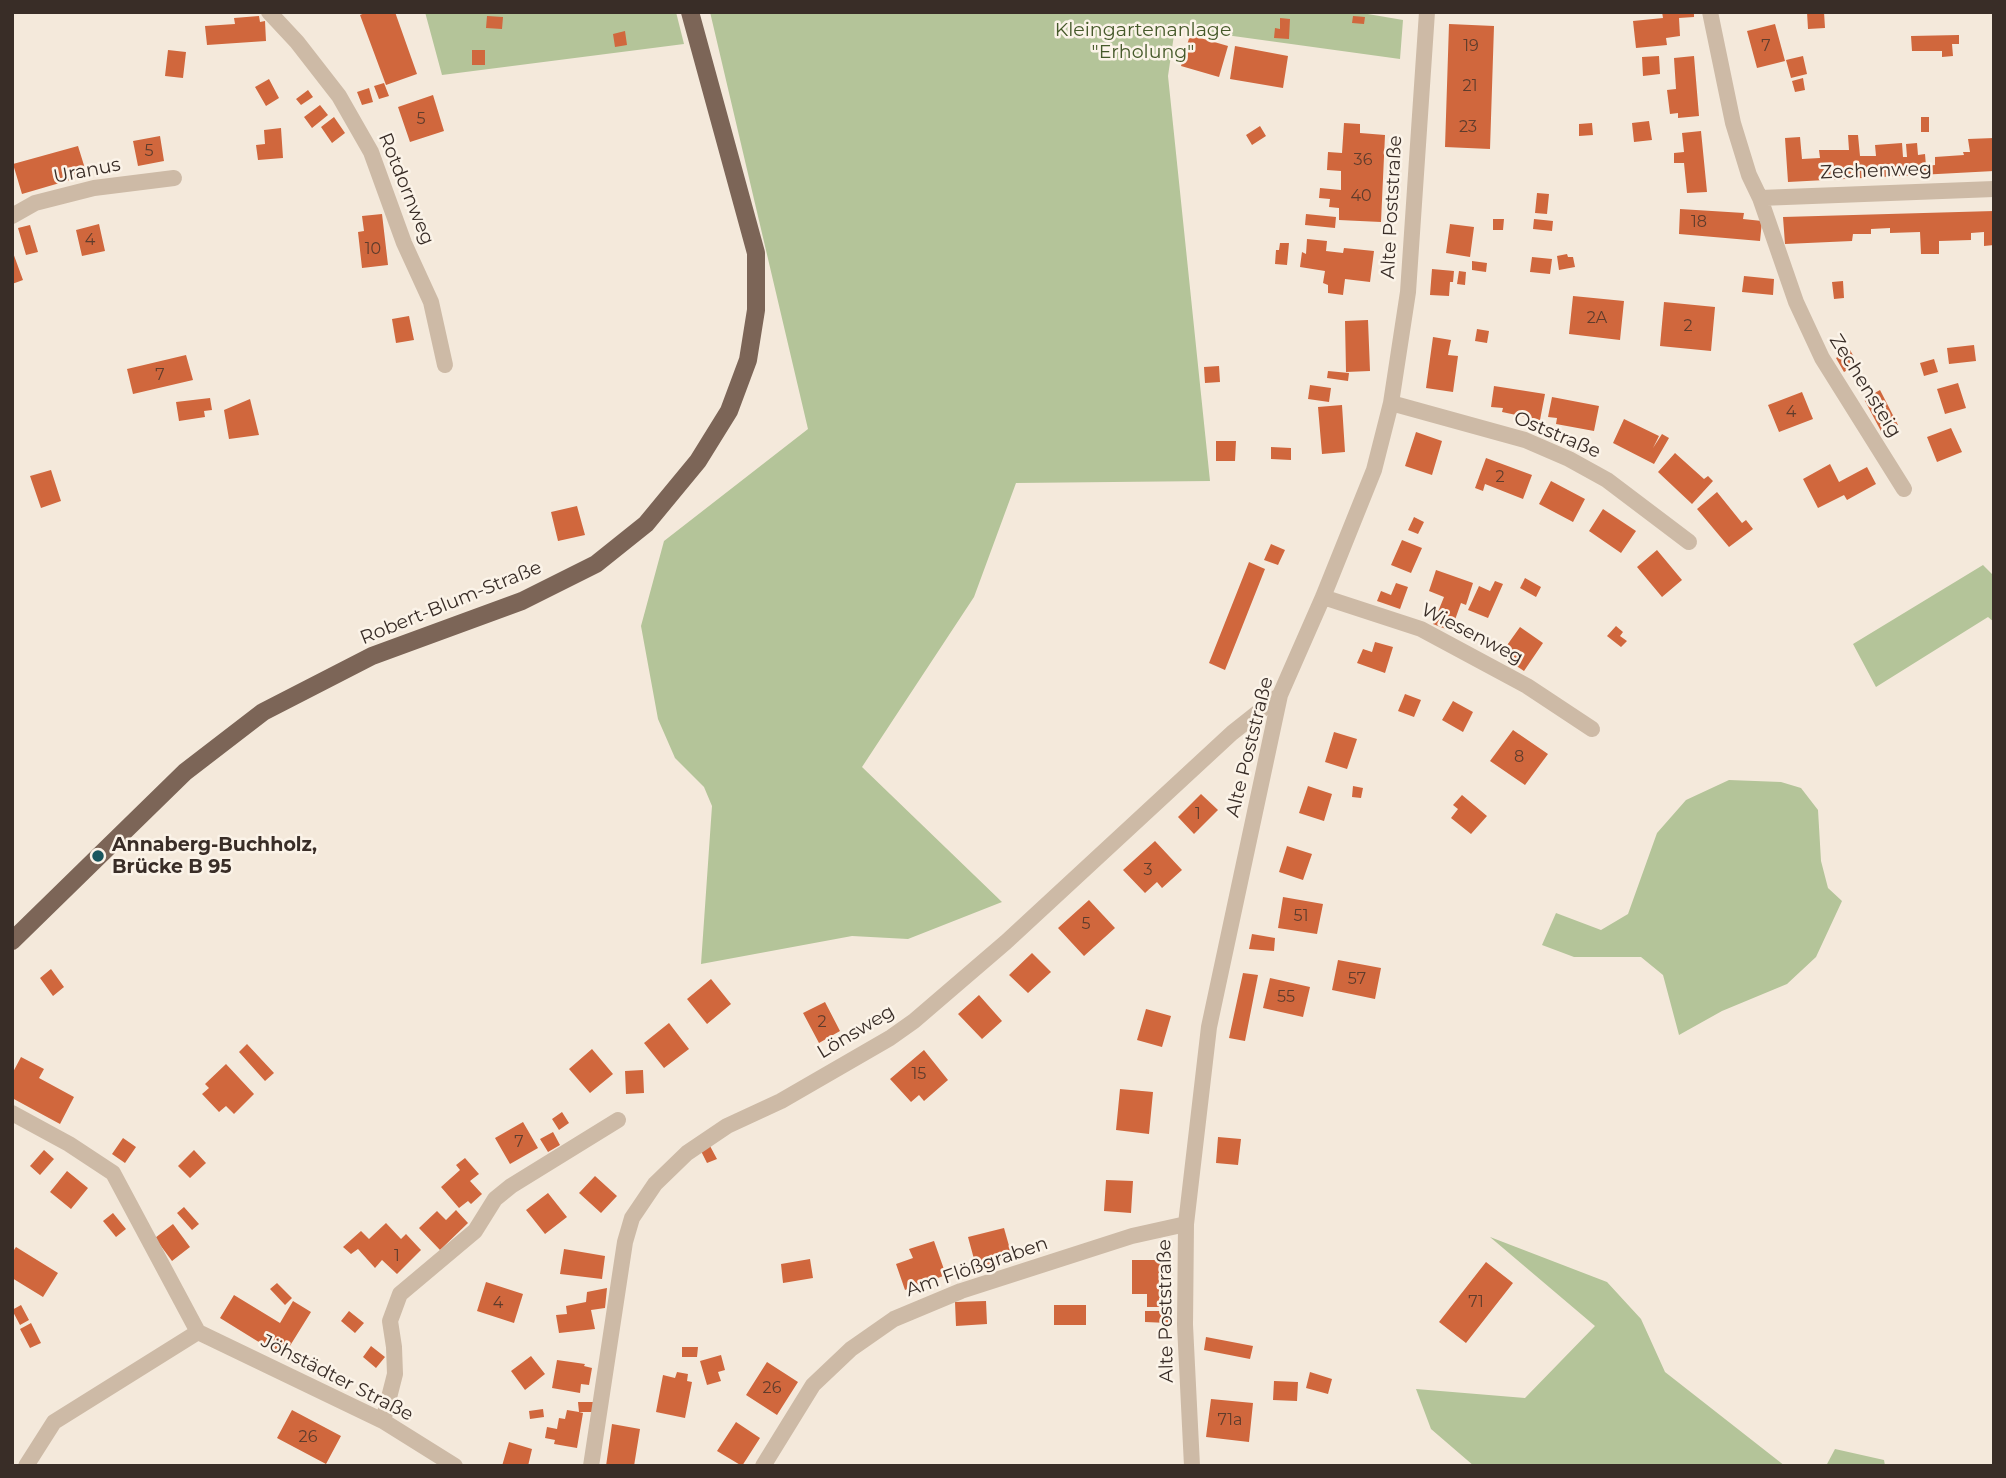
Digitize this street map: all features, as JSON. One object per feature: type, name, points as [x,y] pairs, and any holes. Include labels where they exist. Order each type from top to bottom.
[{"type":"main road","name":"Robert-Blum-Straße","points":[[12,941],[185,772],[263,712],[372,656],[522,601],[596,564],[646,524],[698,461],[729,411],[748,360],[756,310],[755,253],[690,12]]},
{"type":"street","name":"Alte Poststraße","points":[[1192,1466],[1185,1325],[1186,1223],[1209,1027],[1280,695],[1374,470],[1391,403],[1408,292],[1427,12]]},
{"type":"street","points":[[1710,12],[1733,123],[1749,175],[1760,198]]},
{"type":"street","name":"Rotdornweg","points":[[279,16],[340,96],[374,156],[404,243],[431,303],[445,365]]},
{"type":"street","name":"Uranus","points":[[12,216],[35,203],[94,188],[174,178]]},
{"type":"street","name":"Zechenweg","points":[[1760,198],[1994,189]]},
{"type":"street","name":"Zechensteig","points":[[1760,198],[1796,302],[1822,358],[1904,489]]},
{"type":"street","name":"Oststraße","points":[[1391,403],[1525,440],[1558,454],[1607,480],[1689,542]]},
{"type":"street","name":"Wiesenweg","points":[[1323,597],[1421,629],[1527,686],[1592,729]]},
{"type":"street","name":"Lönsweg","points":[[591,1466],[625,1242],[632,1218],[655,1184],[687,1153],[727,1126],[781,1101],[890,1038],[914,1021],[1006,942],[1232,733],[1280,695]]},
{"type":"street","points":[[12,1113],[69,1144],[113,1173],[198,1332],[54,1422],[26,1466]]},
{"type":"street","points":[[383,1421],[395,1374],[390,1321],[400,1294],[475,1231],[495,1199],[511,1186],[618,1120]]},
{"type":"street","name":"Am Flößgraben","points":[[763,1466],[813,1385],[851,1349],[894,1319],[961,1291],[1132,1236],[1186,1223]]},
{"type":"street","name":"Jöhstädter Straße","points":[[198,1332],[383,1421],[455,1466]]},
{"type":"green space","points":[[425,12],[676,12],[684,44],[442,75]]},
{"type":"green space","name":"Kleingartenanlage \"Erholung\"","points":[[710,12],[1356,12],[1403,20],[1400,59],[1175,28],[1168,76],[1210,481],[1016,483],[974,597],[862,767],[1002,902],[908,939],[852,936],[701,964],[712,806],[704,787],[675,758],[658,719],[641,626],[664,541],[808,429]]},
{"type":"green space","points":[[1983,565],[1994,576],[1994,622],[1988,617],[1876,687],[1853,644]]},
{"type":"green space","points":[[1729,780],[1781,782],[1801,788],[1818,810],[1821,861],[1828,888],[1842,901],[1816,957],[1787,984],[1722,1011],[1679,1035],[1663,975],[1641,957],[1574,957],[1542,945],[1556,913],[1601,930],[1628,914],[1657,833],[1686,800]]},
{"type":"green space","points":[[1490,1237],[1607,1282],[1641,1319],[1665,1372],[1785,1466],[1474,1466],[1431,1429],[1416,1389],[1525,1398],[1595,1326]]},
{"type":"green space","points":[[1835,1449],[1884,1460],[1885,1466],[1826,1466]]},
{"type":"building","points":[[367,12],[395,12],[417,74],[386,85],[360,15]]},
{"type":"building","points":[[1662,12],[1694,12],[1694,17],[1679,18],[1680,36],[1666,38],[1667,45],[1636,48],[1633,21],[1663,18]]},
{"type":"building","points":[[1807,12],[1824,12],[1825,28],[1808,29]]},
{"type":"building","points":[[259,16],[260,22],[265,21],[266,41],[207,45],[205,26],[235,24],[234,18]]},
{"type":"building","points":[[487,16],[503,17],[502,29],[486,28]]},
{"type":"building","points":[[1353,16],[1365,17],[1364,24],[1352,23]]},
{"type":"building","points":[[1280,18],[1290,19],[1289,39],[1274,38],[1275,28],[1280,29]]},
{"type":"building","points":[[1449,24],[1494,26],[1490,149],[1445,147]]},
{"type":"building","points":[[1775,24],[1785,61],[1757,68],[1747,31]]},
{"type":"building","points":[[625,31],[627,45],[615,47],[613,34]]},
{"type":"building","points":[[1190,35],[1228,46],[1219,77],[1181,66]]},
{"type":"building","points":[[1959,35],[1959,44],[1952,44],[1953,56],[1942,57],[1942,51],[1912,51],[1911,36]]},
{"type":"building","points":[[1235,46],[1288,56],[1283,88],[1230,79]]},
{"type":"building","points":[[168,50],[186,52],[183,78],[165,76]]},
{"type":"building","points":[[472,50],[485,50],[485,65],[472,65]]},
{"type":"building","points":[[1659,56],[1660,74],[1643,76],[1642,57]]},
{"type":"building","points":[[1694,56],[1699,116],[1678,118],[1678,113],[1670,114],[1667,90],[1676,89],[1674,58]]},
{"type":"building","points":[[1803,56],[1807,74],[1791,78],[1786,60]]},
{"type":"building","points":[[1803,78],[1805,90],[1795,92],[1792,81]]},
{"type":"building","points":[[269,79],[279,98],[266,106],[255,87]]},
{"type":"building","points":[[384,83],[389,96],[379,99],[374,86]]},
{"type":"building","points":[[369,88],[373,102],[362,105],[357,92]]},
{"type":"building","points":[[308,90],[313,97],[301,105],[296,99]]},
{"type":"building","points":[[433,95],[444,131],[410,142],[398,107]]},
{"type":"building","points":[[320,105],[328,115],[312,128],[304,117]]},
{"type":"building","points":[[334,117],[345,133],[332,143],[321,127]]},
{"type":"building","points":[[1921,117],[1929,117],[1929,132],[1921,132]]},
{"type":"building","points":[[1649,121],[1652,140],[1634,142],[1632,123]]},
{"type":"building","points":[[1344,123],[1360,124],[1360,133],[1385,135],[1381,222],[1339,220],[1339,208],[1329,207],[1330,199],[1319,198],[1320,188],[1341,190],[1341,171],[1327,170],[1328,152],[1342,153]]},
{"type":"building","points":[[1592,123],[1593,135],[1579,136],[1579,124]]},
{"type":"building","points":[[1260,126],[1266,136],[1252,145],[1246,135]]},
{"type":"building","points":[[281,128],[283,158],[258,160],[256,145],[265,144],[264,130]]},
{"type":"building","points":[[1701,131],[1707,192],[1687,193],[1684,163],[1674,163],[1674,153],[1684,152],[1682,133]]},
{"type":"building","points":[[1848,135],[1858,135],[1860,156],[1876,156],[1875,145],[1902,143],[1903,157],[1907,157],[1906,144],[1917,143],[1918,155],[1925,154],[1926,166],[1935,165],[1935,157],[1964,155],[1963,152],[1970,152],[1968,139],[1994,138],[1994,171],[1788,182],[1785,138],[1800,137],[1802,159],[1820,158],[1819,150],[1849,150]]},
{"type":"building","points":[[160,136],[164,161],[138,166],[133,141]]},
{"type":"building","points":[[78,146],[87,175],[22,194],[13,164]]},
{"type":"building","points":[[1537,193],[1549,194],[1547,214],[1535,213]]},
{"type":"building","points":[[1680,209],[1744,213],[1743,219],[1762,221],[1760,241],[1679,234]]},
{"type":"building","points":[[1994,211],[1994,245],[1984,246],[1984,232],[1971,233],[1971,240],[1939,241],[1939,254],[1921,254],[1920,232],[1890,233],[1890,228],[1871,229],[1871,234],[1853,234],[1852,241],[1785,244],[1783,217]]},
{"type":"building","points":[[382,214],[388,265],[362,268],[358,232],[364,231],[362,216]]},
{"type":"building","points":[[1306,214],[1336,217],[1335,228],[1305,225]]},
{"type":"building","points":[[1493,219],[1504,219],[1503,230],[1493,230]]},
{"type":"building","points":[[1534,219],[1553,221],[1552,231],[1533,229]]},
{"type":"building","points":[[99,224],[105,251],[82,256],[76,230]]},
{"type":"building","points":[[1450,224],[1474,227],[1470,257],[1446,253]]},
{"type":"building","points":[[30,225],[38,252],[26,255],[18,228]]},
{"type":"building","points":[[1307,239],[1327,241],[1326,251],[1343,253],[1344,248],[1374,251],[1370,282],[1345,279],[1343,295],[1328,293],[1328,285],[1323,283],[1325,271],[1300,267],[1302,252],[1306,254]]},
{"type":"building","points":[[1280,243],[1289,243],[1287,265],[1275,264],[1276,250],[1279,250]]},
{"type":"building","points":[[12,250],[23,280],[12,284]]},
{"type":"building","points":[[1567,254],[1568,257],[1573,257],[1575,267],[1559,270],[1557,256]]},
{"type":"building","points":[[1532,257],[1552,259],[1550,274],[1530,272]]},
{"type":"building","points":[[1472,261],[1487,263],[1486,272],[1472,270]]},
{"type":"building","points":[[1432,269],[1454,271],[1449,296],[1430,295]]},
{"type":"building","points":[[1459,271],[1466,272],[1465,285],[1457,284]]},
{"type":"building","points":[[1744,276],[1774,279],[1773,295],[1742,292]]},
{"type":"building","points":[[1843,281],[1844,298],[1834,299],[1832,282]]},
{"type":"building","points":[[1573,296],[1624,301],[1620,340],[1569,334]]},
{"type":"building","points":[[1664,302],[1715,307],[1711,351],[1660,346]]},
{"type":"building","points":[[409,316],[414,340],[396,343],[392,319]]},
{"type":"building","points":[[1368,320],[1370,371],[1346,372],[1345,321]]},
{"type":"building","points":[[1477,329],[1489,331],[1487,343],[1475,341]]},
{"type":"building","points":[[1433,337],[1451,340],[1448,355],[1458,356],[1453,392],[1426,388]]},
{"type":"building","points":[[1974,345],[1976,361],[1949,364],[1947,348]]},
{"type":"building","points":[[1850,350],[1858,364],[1844,372],[1836,358]]},
{"type":"building","points":[[186,355],[193,380],[133,394],[127,369]]},
{"type":"building","points":[[1934,359],[1938,372],[1924,376],[1920,363]]},
{"type":"building","points":[[1219,366],[1220,382],[1205,383],[1204,367]]},
{"type":"building","points":[[1328,371],[1349,373],[1348,381],[1327,378]]},
{"type":"building","points":[[1958,383],[1966,408],[1945,414],[1937,389]]},
{"type":"building","points":[[1310,385],[1331,388],[1329,402],[1308,399]]},
{"type":"building","points":[[1494,386],[1545,394],[1540,420],[1502,412],[1503,408],[1491,407]]},
{"type":"building","points":[[1880,390],[1898,425],[1882,433],[1864,399]]},
{"type":"building","points":[[1802,392],[1813,419],[1779,432],[1768,405]]},
{"type":"building","points":[[1552,397],[1599,406],[1594,431],[1556,424],[1557,418],[1548,417]]},
{"type":"building","points":[[210,398],[212,410],[204,411],[205,417],[179,421],[176,402]]},
{"type":"building","points":[[250,399],[259,435],[229,439],[224,410]]},
{"type":"building","points":[[1342,405],[1345,452],[1322,454],[1318,407]]},
{"type":"building","points":[[1624,419],[1659,436],[1653,448],[1662,434],[1669,438],[1654,464],[1613,443]]},
{"type":"building","points":[[1951,428],[1962,452],[1937,462],[1927,437]]},
{"type":"building","points":[[1416,432],[1442,441],[1432,475],[1405,466]]},
{"type":"building","points":[[1216,441],[1236,441],[1235,461],[1216,461]]},
{"type":"building","points":[[1271,447],[1291,448],[1291,460],[1271,459]]},
{"type":"building","points":[[1675,453],[1704,479],[1708,476],[1713,481],[1692,504],[1658,472]]},
{"type":"building","points":[[1486,458],[1532,475],[1523,499],[1485,484],[1483,491],[1475,488]]},
{"type":"building","points":[[1830,464],[1839,482],[1867,467],[1876,484],[1847,500],[1844,495],[1818,508],[1803,479]]},
{"type":"building","points":[[51,470],[61,501],[41,508],[30,476]]},
{"type":"building","points":[[1551,481],[1585,499],[1573,522],[1539,504]]},
{"type":"building","points":[[1717,492],[1742,523],[1746,520],[1753,529],[1729,547],[1697,509]]},
{"type":"building","points":[[577,506],[585,535],[558,541],[551,512]]},
{"type":"building","points":[[1603,509],[1636,531],[1621,553],[1589,531]]},
{"type":"building","points":[[1414,517],[1424,522],[1418,534],[1408,530]]},
{"type":"building","points":[[1402,540],[1422,548],[1411,573],[1391,565]]},
{"type":"building","points":[[1271,544],[1285,550],[1278,565],[1264,560]]},
{"type":"building","points":[[1657,550],[1682,580],[1662,597],[1637,567]]},
{"type":"building","points":[[1249,562],[1265,569],[1225,670],[1209,663]]},
{"type":"building","points":[[1436,570],[1473,583],[1466,605],[1461,603],[1451,631],[1433,624],[1444,597],[1429,591]]},
{"type":"building","points":[[1525,578],[1541,587],[1536,597],[1520,588]]},
{"type":"building","points":[[1495,581],[1503,584],[1488,618],[1468,610],[1479,586],[1490,591]]},
{"type":"building","points":[[1396,583],[1408,587],[1400,609],[1377,601],[1381,591],[1391,595]]},
{"type":"building","points":[[1616,626],[1623,632],[1620,636],[1627,641],[1621,647],[1607,636]]},
{"type":"building","points":[[1520,627],[1543,643],[1524,671],[1500,655]]},
{"type":"building","points":[[1375,642],[1393,647],[1385,673],[1357,663],[1363,649],[1372,652]]},
{"type":"building","points":[[1405,694],[1421,700],[1414,717],[1398,711]]},
{"type":"building","points":[[1453,701],[1473,712],[1463,732],[1442,720]]},
{"type":"building","points":[[1513,730],[1548,754],[1525,785],[1490,761]]},
{"type":"building","points":[[1334,732],[1357,739],[1347,769],[1325,762]]},
{"type":"building","points":[[1308,786],[1332,794],[1324,821],[1299,813]]},
{"type":"building","points":[[1353,786],[1363,788],[1361,798],[1352,797]]},
{"type":"building","points":[[1201,794],[1218,810],[1194,834],[1178,817]]},
{"type":"building","points":[[1462,795],[1487,816],[1471,834],[1451,818],[1458,809],[1453,805]]},
{"type":"building","points":[[1155,841],[1182,870],[1162,888],[1157,882],[1145,893],[1123,870]]},
{"type":"building","points":[[1287,846],[1312,854],[1303,880],[1279,872]]},
{"type":"building","points":[[1283,897],[1323,904],[1317,934],[1278,928]]},
{"type":"building","points":[[1089,900],[1115,928],[1084,956],[1058,928]]},
{"type":"building","points":[[1252,934],[1275,938],[1274,951],[1249,949]]},
{"type":"building","points":[[1032,953],[1051,972],[1028,993],[1009,975]]},
{"type":"building","points":[[1338,960],[1381,968],[1375,999],[1332,990]]},
{"type":"building","points":[[51,969],[64,987],[53,996],[40,978]]},
{"type":"building","points":[[1243,973],[1258,975],[1245,1041],[1229,1038]]},
{"type":"building","points":[[1270,978],[1310,987],[1303,1017],[1263,1008]]},
{"type":"building","points":[[711,979],[731,1004],[707,1024],[687,999]]},
{"type":"building","points":[[979,995],[1002,1021],[982,1039],[958,1014]]},
{"type":"building","points":[[825,1002],[840,1031],[819,1043],[803,1013]]},
{"type":"building","points":[[1146,1009],[1171,1016],[1162,1047],[1137,1040]]},
{"type":"building","points":[[669,1023],[689,1049],[664,1068],[644,1043]]},
{"type":"building","points":[[247,1044],[274,1073],[265,1081],[239,1052]]},
{"type":"building","points":[[592,1049],[613,1074],[590,1093],[569,1069]]},
{"type":"building","points":[[924,1050],[948,1080],[924,1101],[919,1095],[911,1102],[890,1079]]},
{"type":"building","points":[[21,1057],[44,1069],[39,1078],[74,1097],[60,1124],[12,1098],[12,1074]]},
{"type":"building","points":[[226,1064],[254,1094],[234,1114],[226,1106],[219,1112],[202,1094],[209,1088],[205,1084]]},
{"type":"building","points":[[643,1070],[644,1093],[626,1094],[625,1071]]},
{"type":"building","points":[[1120,1089],[1153,1092],[1149,1134],[1116,1130]]},
{"type":"building","points":[[562,1112],[569,1123],[559,1130],[552,1119]]},
{"type":"building","points":[[523,1122],[538,1148],[510,1164],[495,1138]]},
{"type":"building","points":[[553,1132],[560,1145],[548,1152],[540,1139]]},
{"type":"building","points":[[1218,1137],[1241,1139],[1238,1165],[1216,1163]]},
{"type":"building","points":[[123,1138],[136,1147],[125,1163],[112,1154]]},
{"type":"building","points":[[710,1146],[717,1159],[707,1163],[701,1151]]},
{"type":"building","points":[[44,1150],[54,1159],[40,1175],[30,1166]]},
{"type":"building","points":[[194,1150],[206,1163],[190,1178],[178,1166]]},
{"type":"building","points":[[465,1158],[479,1174],[470,1181],[482,1194],[471,1204],[468,1201],[459,1208],[441,1187],[460,1170],[456,1165]]},
{"type":"building","points":[[67,1171],[88,1188],[71,1209],[50,1192]]},
{"type":"building","points":[[595,1176],[617,1196],[601,1213],[579,1193]]},
{"type":"building","points":[[1106,1180],[1133,1181],[1131,1213],[1104,1211]]},
{"type":"building","points":[[548,1193],[567,1217],[545,1234],[526,1210]]},
{"type":"building","points":[[184,1207],[199,1224],[192,1230],[177,1213]]},
{"type":"building","points":[[456,1210],[468,1223],[440,1250],[419,1228],[437,1211],[446,1220]]},
{"type":"building","points":[[113,1213],[126,1229],[116,1237],[103,1221]]},
{"type":"building","points":[[386,1223],[401,1239],[406,1234],[421,1250],[397,1274],[382,1260],[375,1268],[358,1249],[351,1254],[343,1247],[361,1231],[369,1239]]},
{"type":"building","points":[[173,1224],[190,1247],[172,1261],[155,1238]]},
{"type":"building","points":[[1004,1228],[1013,1260],[977,1270],[968,1237]]},
{"type":"building","points":[[934,1241],[946,1275],[905,1290],[896,1264],[913,1258],[909,1249]]},
{"type":"building","points":[[16,1247],[58,1273],[43,1297],[12,1278],[12,1253]]},
{"type":"building","points":[[564,1249],[605,1256],[602,1279],[560,1274]]},
{"type":"building","points":[[810,1259],[813,1278],[783,1283],[781,1264]]},
{"type":"building","points":[[1132,1260],[1162,1260],[1162,1307],[1147,1307],[1147,1294],[1132,1294]]},
{"type":"building","points":[[1486,1262],[1513,1283],[1466,1343],[1439,1322]]},
{"type":"building","points":[[486,1282],[523,1294],[514,1323],[477,1311]]},
{"type":"building","points":[[277,1283],[292,1298],[285,1305],[270,1289]]},
{"type":"building","points":[[607,1288],[605,1308],[591,1310],[595,1329],[559,1333],[556,1315],[567,1314],[566,1306],[586,1302],[587,1292]]},
{"type":"building","points":[[234,1295],[280,1323],[293,1301],[311,1312],[283,1357],[220,1318]]},
{"type":"building","points":[[986,1301],[987,1324],[956,1326],[955,1302]]},
{"type":"building","points":[[21,1305],[29,1320],[20,1325],[12,1310]]},
{"type":"building","points":[[1054,1305],[1086,1305],[1086,1325],[1054,1325]]},
{"type":"building","points":[[349,1311],[364,1323],[355,1333],[341,1321]]},
{"type":"building","points":[[1145,1311],[1168,1311],[1168,1323],[1145,1322]]},
{"type":"building","points":[[31,1323],[41,1343],[30,1348],[20,1329]]},
{"type":"building","points":[[1206,1337],[1253,1346],[1250,1359],[1204,1350]]},
{"type":"building","points":[[371,1346],[385,1357],[376,1368],[363,1357]]},
{"type":"building","points":[[682,1347],[698,1347],[697,1357],[682,1357]]},
{"type":"building","points":[[721,1355],[725,1370],[718,1372],[721,1381],[707,1385],[700,1361]]},
{"type":"building","points":[[531,1356],[545,1374],[525,1390],[511,1371]]},
{"type":"building","points":[[557,1360],[585,1364],[584,1366],[592,1368],[589,1385],[581,1384],[580,1393],[552,1388]]},
{"type":"building","points":[[767,1362],[798,1382],[777,1415],[746,1395]]},
{"type":"building","points":[[677,1372],[688,1374],[687,1381],[692,1382],[685,1418],[656,1412],[663,1375],[675,1378]]},
{"type":"building","points":[[1310,1372],[1332,1379],[1328,1394],[1306,1388]]},
{"type":"building","points":[[1274,1381],[1298,1382],[1297,1401],[1273,1400]]},
{"type":"building","points":[[1211,1399],[1253,1403],[1249,1442],[1206,1437]]},
{"type":"building","points":[[578,1402],[593,1402],[594,1412],[579,1412]]},
{"type":"building","points":[[543,1409],[544,1417],[530,1419],[529,1411]]},
{"type":"building","points":[[292,1410],[341,1436],[326,1464],[277,1438]]},
{"type":"building","points":[[567,1410],[583,1413],[577,1448],[554,1444],[555,1440],[545,1438],[547,1427],[557,1429],[559,1418],[565,1419]]},
{"type":"building","points":[[736,1422],[760,1438],[742,1466],[717,1451]]},
{"type":"building","points":[[612,1424],[640,1429],[634,1466],[606,1466]]},
{"type":"building","points":[[509,1442],[532,1449],[528,1466],[502,1466]]},
{"type":"place","name":"Annaberg-Buchholz, Brücke B 95","points":[[98,856]]}]
